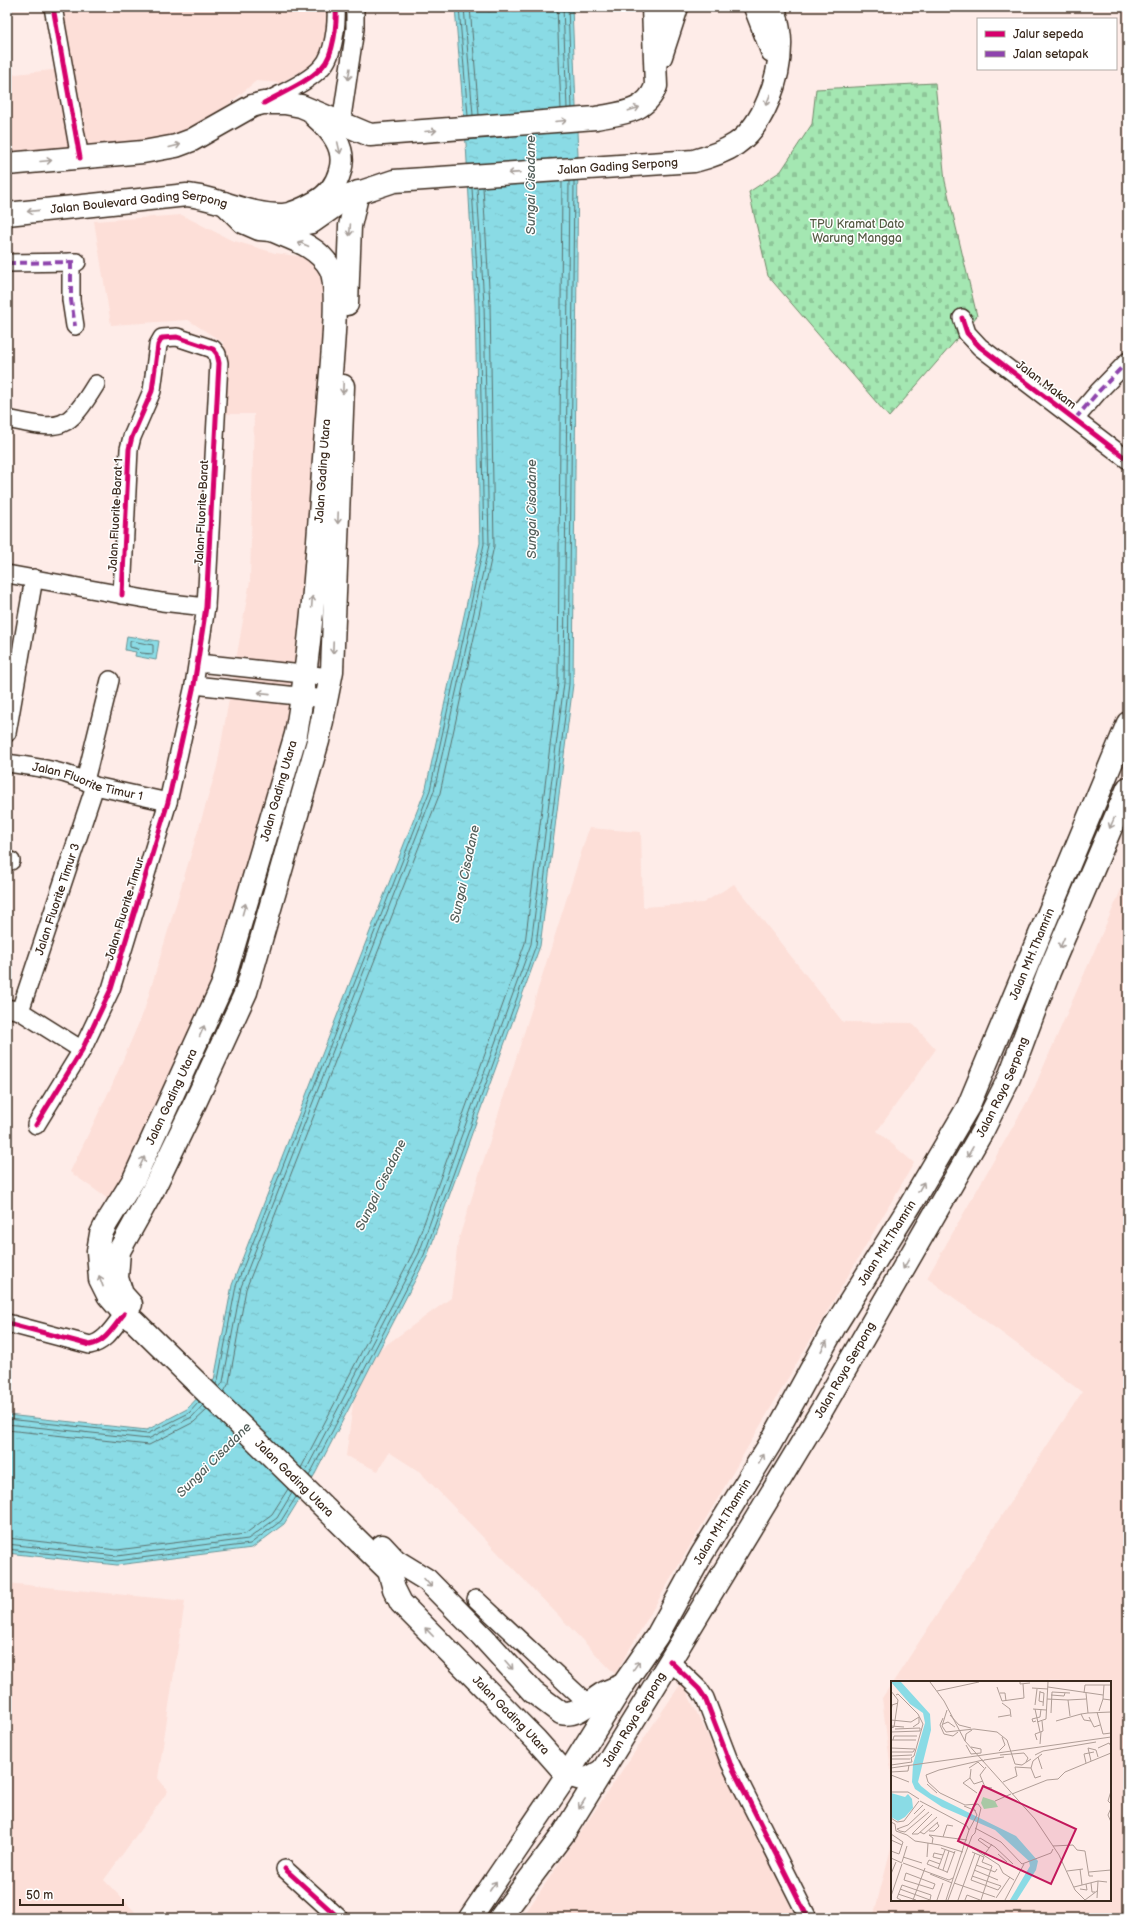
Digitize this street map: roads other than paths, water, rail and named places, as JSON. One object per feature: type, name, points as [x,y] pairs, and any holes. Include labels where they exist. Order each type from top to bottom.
[{"type":"main road","points":[[7,164],[143,152],[176,146],[192,140],[252,106],[264,103],[285,103],[306,108],[341,124],[370,134],[392,134],[596,118],[639,108],[652,97],[656,86],[653,7]]},
{"type":"main road","points":[[656,73],[677,7]]},
{"type":"main road","points":[[755,7],[768,36],[777,68]]},
{"type":"main road","name":"Jalan Gading Serpong","points":[[353,194],[394,181],[694,161],[710,157],[737,143],[758,122],[770,97],[777,68],[780,46],[774,7]]},
{"type":"main road","points":[[224,203],[261,213],[283,215],[307,207],[329,193],[334,187],[341,170],[339,147],[330,129],[306,108]]},
{"type":"main road","name":"Jalan Boulevard Gading Serpong","points":[[7,214],[187,194],[206,197],[224,203],[243,222],[259,229],[271,230],[312,222],[353,194]]},
{"type":"main road","name":"Jalan Gading Utara","points":[[135,1317],[119,1287],[117,1278],[119,1250],[156,1184],[246,992],[318,741],[331,677],[350,226],[353,194]]},
{"type":"main road","name":"Jalan Gading Utara","points":[[271,230],[309,246],[320,255],[330,269],[334,283],[332,346],[306,675],[296,734],[222,986],[134,1179],[101,1234],[98,1251],[100,1279],[108,1295],[135,1317],[374,1547],[427,1580],[483,1637],[533,1692],[557,1711],[566,1714],[577,1712],[589,1705],[602,1694],[623,1685]]},
{"type":"main road","name":"Jalan MH.Thamrin","points":[[567,1775],[623,1685],[657,1636],[702,1554],[770,1444],[836,1324],[911,1204],[968,1107],[1126,736]]},
{"type":"main road","name":"Jalan Raya Serpong","points":[[500,1918],[564,1834],[823,1408],[983,1130],[1009,1078],[1049,972],[1128,788]]},
{"type":"main road","points":[[106,1224],[126,1236]]},
{"type":"main road","name":"Jalan Gading Utara","points":[[374,1547],[389,1571],[400,1603],[536,1740],[567,1775]]},
{"type":"main road","points":[[470,1918],[567,1775],[581,1779],[589,1778],[603,1770]]},
{"type":"street","points":[[53,7],[80,158]]},
{"type":"street","points":[[264,103],[306,79],[323,66],[334,42],[336,7]]},
{"type":"street","points":[[341,124],[355,29],[355,7]]},
{"type":"street","points":[[334,42],[352,51]]},
{"type":"street","points":[[7,263],[74,262],[71,300],[74,326]]},
{"type":"street","name":"Jalan Makam","points":[[962,318],[967,333],[980,347],[1127,458]]},
{"type":"street","name":"Jalan Fluorite Barat","points":[[158,345],[162,338],[177,337],[213,349],[217,354],[219,363],[206,607],[194,685]]},
{"type":"street","name":"Jalan Fluorite Barat 1","points":[[122,595],[129,450],[132,437],[152,391],[158,345]]},
{"type":"street","points":[[1075,420],[1098,392],[1128,361]]},
{"type":"street","points":[[7,419],[45,427],[60,424],[71,418],[80,410],[96,384]]},
{"type":"street","points":[[7,574],[122,595],[206,607]]},
{"type":"street","points":[[7,733],[34,578]]},
{"type":"street","points":[[198,663],[331,677]]},
{"type":"street","name":"Jalan Fluorite Timur 3","points":[[13,1010],[90,784],[110,680]]},
{"type":"street","points":[[194,685],[326,699]]},
{"type":"street","name":"Jalan Fluorite Timur","points":[[36,1125],[82,1050],[111,988],[168,802],[194,685]]},
{"type":"street","name":"Jalan Fluorite Timur 1","points":[[7,763],[46,768],[90,784],[168,802]]},
{"type":"street","points":[[13,1010],[82,1050]]},
{"type":"street","points":[[7,1324],[90,1345],[100,1342],[135,1317]]},
{"type":"street","points":[[476,1599],[589,1705]]},
{"type":"street","points":[[670,1661],[699,1689],[705,1698],[730,1763],[808,1918]]},
{"type":"street","points":[[285,1869],[339,1918]]},
{"type":"water","name":"Sungai Cisadane","points":[[455,7],[572,7],[578,156],[573,684],[540,946],[427,1257],[315,1474],[284,1524],[252,1548],[117,1565],[7,1553],[7,1415],[147,1430],[187,1409],[214,1380],[232,1285],[426,788],[480,543],[475,305],[466,144]]},
{"type":"water","points":[[127,636],[159,641],[156,660],[135,656],[136,652],[125,650]]},
{"type":"park label","name":"TPU Kramat Dato Warung Mangga","points":[[857,231]]}]
